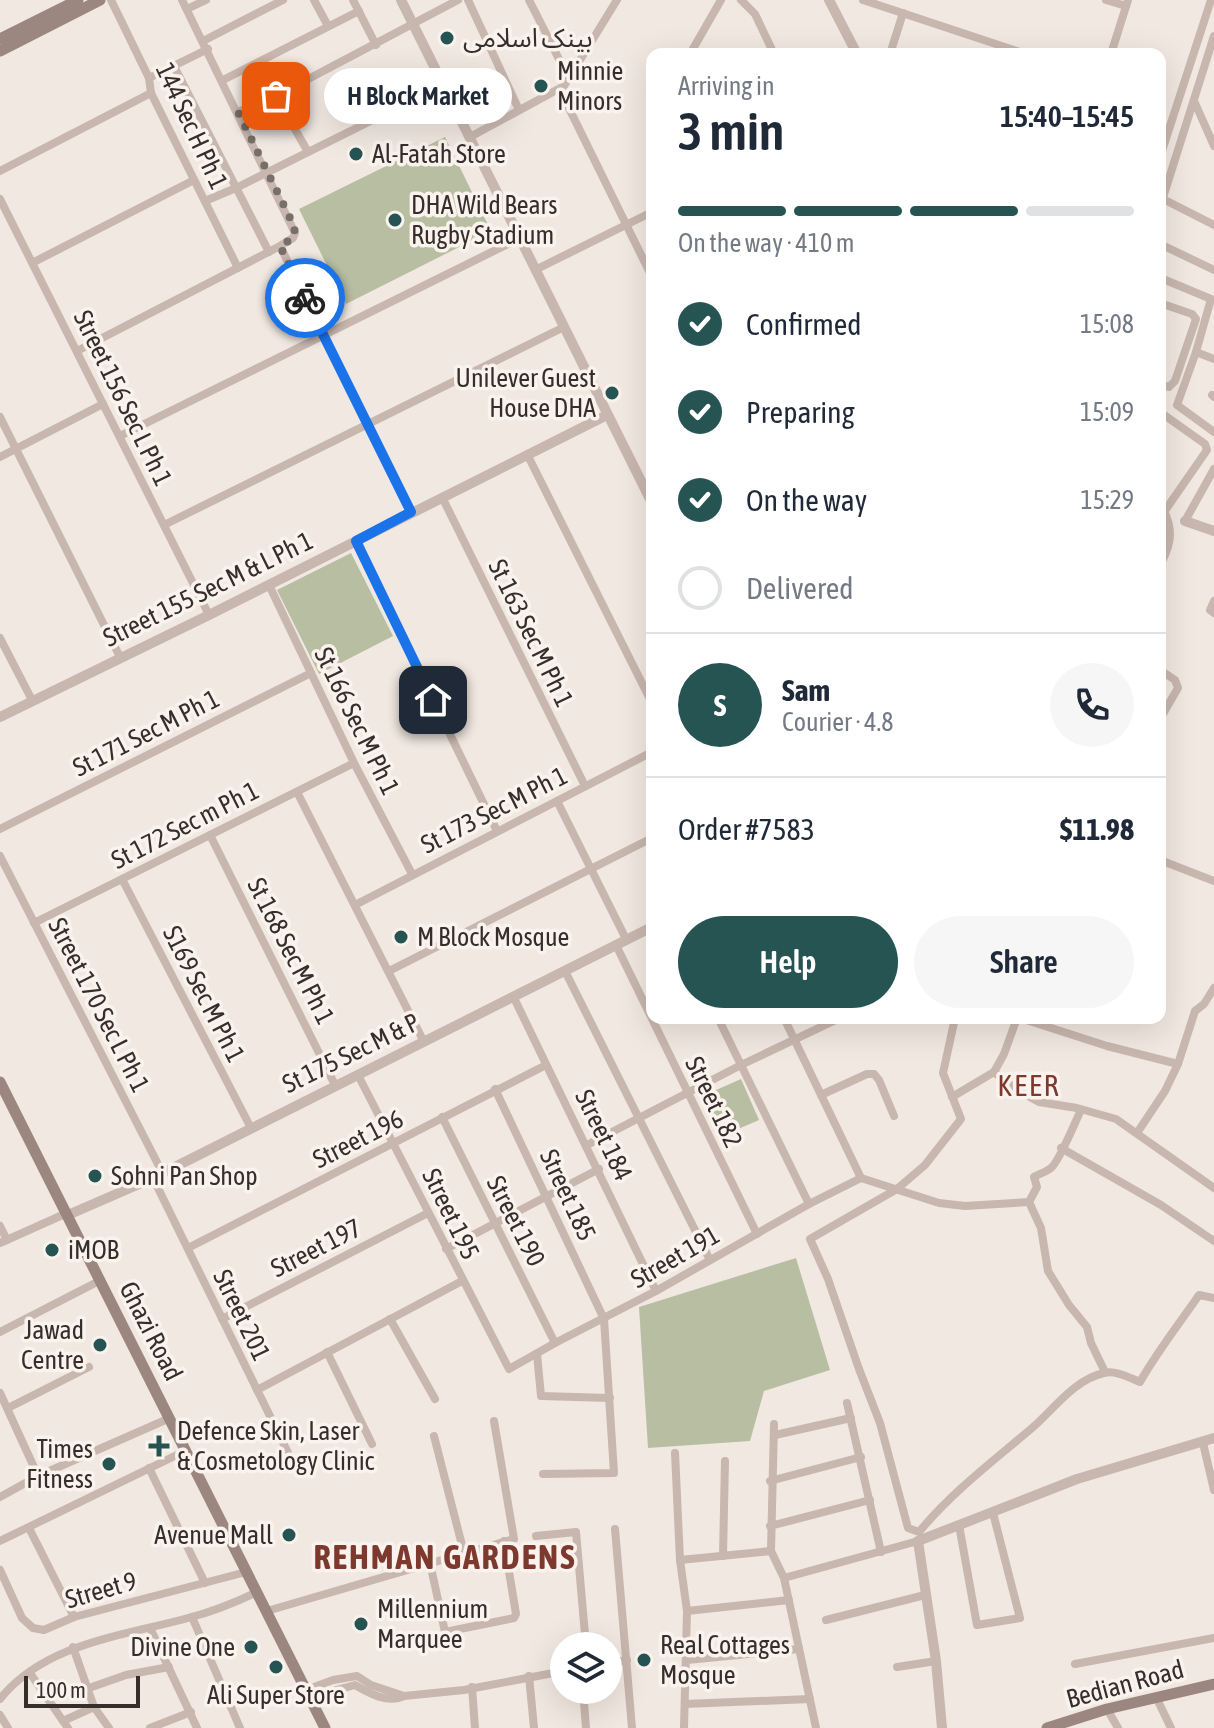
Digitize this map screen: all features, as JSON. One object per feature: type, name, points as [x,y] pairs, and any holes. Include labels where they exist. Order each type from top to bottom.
[{"type":"main road","points":[[0,39],[78,0]]},
{"type":"main road","points":[[0,51],[100,0]]},
{"type":"main road","name":"Ghazi Road","points":[[0,1082],[325,1728]]},
{"type":"main road","name":"Bedian Road","points":[[1047,1728],[1107,1709],[1214,1684]]},
{"type":"street","name":"144 Sec H Ph 1","points":[[111,0],[149,78],[151,93],[238,268]]},
{"type":"street","points":[[77,351],[293,238],[295,228],[182,0]]},
{"type":"street","points":[[187,9],[206,0]]},
{"type":"street","points":[[149,78],[283,0]]},
{"type":"street","points":[[314,0],[328,26]]},
{"type":"street","points":[[353,0],[376,45]]},
{"type":"street","points":[[401,0],[646,490]]},
{"type":"street","points":[[238,112],[276,96],[458,0]]},
{"type":"street","points":[[468,0],[519,110]]},
{"type":"street","points":[[529,0],[565,71],[571,76]]},
{"type":"street","points":[[470,137],[560,90],[617,0]]},
{"type":"street","points":[[693,48],[721,0]]},
{"type":"street","points":[[741,0],[755,14],[771,48]]},
{"type":"street","points":[[829,0],[854,48]]},
{"type":"street","points":[[863,0],[1008,48]]},
{"type":"street","points":[[1106,0],[1127,3],[1113,48]]},
{"type":"street","points":[[1166,139],[1211,0]]},
{"type":"street","points":[[223,80],[359,11]]},
{"type":"street","points":[[892,48],[903,13]]},
{"type":"street","points":[[1166,188],[1214,36]]},
{"type":"street","points":[[174,66],[269,252]]},
{"type":"street","points":[[205,201],[445,84]]},
{"type":"street","points":[[560,90],[646,265]]},
{"type":"street","points":[[0,171],[151,93]]},
{"type":"street","points":[[276,96],[308,152]]},
{"type":"street","points":[[1194,101],[1214,146]]},
{"type":"street","points":[[34,262],[194,180]]},
{"type":"street","name":"Street 156 Sec L Ph 1","points":[[0,199],[209,615]]},
{"type":"street","points":[[1166,205],[1214,225]]},
{"type":"street","points":[[535,270],[646,215]]},
{"type":"street","points":[[120,436],[518,239]]},
{"type":"street","points":[[280,246],[411,512]]},
{"type":"street","points":[[1166,247],[1214,269]]},
{"type":"street","points":[[1166,280],[1211,299],[1210,321],[1177,405],[1214,432]]},
{"type":"street","points":[[1166,305],[1192,314],[1196,319],[1175,381],[1166,387]]},
{"type":"street","points":[[164,525],[564,327]]},
{"type":"street","points":[[1196,352],[1214,359]]},
{"type":"street","points":[[0,457],[103,404]]},
{"type":"street","name":"Street 155 Sec M & L Ph 1","points":[[0,717],[607,415]]},
{"type":"street","points":[[1166,416],[1205,444],[1207,450],[1166,509]]},
{"type":"street","points":[[0,417],[120,657]]},
{"type":"street","points":[[527,454],[646,691]]},
{"type":"street","points":[[1214,469],[1185,521],[1214,531]]},
{"type":"street","name":"St 163 Sec M Ph 1","points":[[442,497],[585,786]]},
{"type":"street","points":[[1166,518],[1171,534],[1166,547]]},
{"type":"street","points":[[356,541],[497,831]]},
{"type":"street","name":"St 166 Sec M Ph 1","points":[[269,585],[354,763],[412,874]]},
{"type":"street","points":[[1214,601],[1210,610],[1214,613]]},
{"type":"street","points":[[0,638],[32,700]]},
{"type":"street","name":"St 171 Sec M Ph 1","points":[[0,829],[311,673]]},
{"type":"street","points":[[1166,674],[1175,680],[1178,688],[1166,709]]},
{"type":"street","name":"St 173 Sec M Ph 1","points":[[355,905],[646,755]]},
{"type":"street","name":"St 172 Sec m Ph 1","points":[[34,923],[354,763]]},
{"type":"street","points":[[297,792],[424,1042]]},
{"type":"street","name":"Street 182","points":[[557,801],[591,869],[646,999]]},
{"type":"street","name":"St 168 Sec M Ph 1","points":[[210,835],[335,1085]]},
{"type":"street","points":[[389,971],[646,841]]},
{"type":"street","name":"Street 170 Sec L Ph 1","points":[[0,856],[158,1175]]},
{"type":"street","points":[[1166,862],[1214,881]]},
{"type":"street","name":"S169 Sec M Ph 1","points":[[122,879],[251,1128]]},
{"type":"street","name":"St 175 Sec M & P","points":[[68,1214],[158,1175],[646,930]]},
{"type":"street","points":[[565,971],[710,1260]]},
{"type":"street","points":[[1137,1133],[1165,1091],[1178,1064],[1195,1011],[1204,1004],[1214,988]]},
{"type":"street","name":"Street 184","points":[[514,998],[656,1291]]},
{"type":"street","name":"Street 182","points":[[657,1024],[687,1093],[757,1234]]},
{"type":"street","points":[[721,1024],[809,1204]]},
{"type":"street","points":[[787,1024],[861,1178],[939,1203],[965,1206],[1029,1202]]},
{"type":"street","points":[[587,1145],[828,1024]]},
{"type":"street","points":[[954,1024],[943,1073],[961,1119],[925,1165],[897,1189],[810,1239],[828,1279],[880,1423],[908,1528],[919,1532],[950,1496],[1074,1389],[1105,1372],[1140,1382],[1154,1357],[1199,1295],[1214,1298]]},
{"type":"street","points":[[952,1097],[994,1072],[1016,1024]]},
{"type":"street","points":[[1037,1024],[1178,1064]]},
{"type":"street","name":"Street 196","points":[[188,1248],[546,1065]]},
{"type":"street","points":[[994,1072],[1039,1102],[1116,1119],[1214,1188]]},
{"type":"street","points":[[821,1095],[867,1074],[874,1074],[894,1116]]},
{"type":"street","name":"Street 195","points":[[358,1075],[509,1369]]},
{"type":"street","name":"Street 185","points":[[495,1089],[604,1319]]},
{"type":"street","points":[[1029,1202],[1037,1187],[1034,1177],[1049,1170],[1058,1161],[1061,1148],[1081,1110]]},
{"type":"street","name":"Street 190","points":[[442,1117],[555,1343]]},
{"type":"street","points":[[1061,1148],[1161,1205],[1214,1241]]},
{"type":"street","points":[[446,1249],[599,1169]]},
{"type":"street","name":"Street 201","points":[[158,1175],[188,1248],[296,1469]]},
{"type":"street","name":"Street 191","points":[[509,1369],[861,1178]]},
{"type":"street","points":[[1029,1202],[1041,1228],[1048,1271],[1087,1327],[1105,1372]]},
{"type":"street","name":"Street 197","points":[[222,1319],[428,1213]]},
{"type":"street","points":[[0,1226],[4,1241],[68,1214]]},
{"type":"street","points":[[0,1332],[101,1280]]},
{"type":"street","points":[[257,1390],[462,1281]]},
{"type":"street","points":[[390,1319],[435,1399]]},
{"type":"street","points":[[543,1474],[614,1473],[604,1319]]},
{"type":"street","points":[[327,1352],[372,1444]]},
{"type":"street","points":[[537,1354],[541,1396],[610,1398]]},
{"type":"street","points":[[8,1408],[89,1367]]},
{"type":"street","points":[[0,1393],[38,1476]]},
{"type":"street","points":[[847,1403],[881,1552]]},
{"type":"street","points":[[0,1497],[38,1476],[170,1418]]},
{"type":"street","points":[[775,1435],[851,1418]]},
{"type":"street","points":[[267,1611],[514,1539],[494,1421]]},
{"type":"street","points":[[774,1424],[770,1481],[771,1551],[784,1578],[816,1728]]},
{"type":"street","points":[[434,1436],[464,1553]]},
{"type":"street","points":[[784,1578],[918,1541],[1077,1479],[1214,1438]]},
{"type":"street","points":[[1203,1443],[1214,1490]]},
{"type":"street","points":[[0,1541],[185,1451]]},
{"type":"street","points":[[675,1453],[680,1560],[687,1611],[684,1728]]},
{"type":"street","points":[[770,1481],[861,1457]]},
{"type":"street","points":[[723,1556],[725,1461]]},
{"type":"street","points":[[149,1468],[205,1583]]},
{"type":"street","points":[[770,1526],[870,1500]]},
{"type":"street","points":[[959,1525],[977,1625],[1020,1618],[993,1513]]},
{"type":"street","points":[[29,1528],[74,1617]]},
{"type":"street","points":[[615,1529],[632,1728]]},
{"type":"street","points":[[536,1536],[576,1532],[585,1632]]},
{"type":"street","points":[[430,1563],[445,1632],[514,1618],[516,1614],[504,1541]]},
{"type":"street","points":[[918,1541],[936,1661],[942,1728]]},
{"type":"street","points":[[680,1560],[771,1551]]},
{"type":"street","name":"Street 9","points":[[0,1570],[22,1618],[33,1628],[44,1630],[74,1617],[246,1572]]},
{"type":"street","points":[[0,1699],[30,1673],[73,1647],[192,1617],[257,1592]]},
{"type":"street","points":[[826,1620],[925,1595]]},
{"type":"street","points":[[687,1611],[789,1600]]},
{"type":"street","points":[[192,1617],[240,1728]]},
{"type":"street","points":[[150,1628],[197,1728]]},
{"type":"street","points":[[1075,1664],[1214,1638]]},
{"type":"street","points":[[73,1647],[94,1707],[109,1728]]},
{"type":"street","points":[[687,1660],[799,1649]]},
{"type":"street","points":[[622,1661],[627,1660]]},
{"type":"street","points":[[897,1667],[936,1661]]},
{"type":"street","points":[[89,1688],[126,1675],[169,1667]]},
{"type":"street","points":[[30,1673],[66,1724],[94,1707]]},
{"type":"street","points":[[308,1694],[341,1678],[357,1676],[371,1685],[404,1696],[550,1673]]},
{"type":"street","points":[[529,1676],[534,1728]]},
{"type":"street","points":[[472,1687],[475,1728]]},
{"type":"street","points":[[685,1704],[810,1699]]},
{"type":"street","points":[[1157,1699],[1171,1728]]},
{"type":"street","points":[[584,1704],[586,1728]]},
{"type":"street","points":[[1107,1709],[1118,1728]]},
{"type":"street","points":[[150,1728],[191,1712]]},
{"type":"street","points":[[0,1715],[8,1728]]},
{"type":"green space","name":"DHA Wild Bears Rugby Stadium","points":[[445,137],[491,231],[346,304],[299,209]]},
{"type":"green space","points":[[351,553],[393,636],[319,674],[277,590]]},
{"type":"green space","points":[[741,1079],[759,1120],[722,1136],[705,1095]]},
{"type":"green space","points":[[796,1258],[830,1370],[764,1391],[750,1441],[648,1448],[639,1307]]},
{"type":"way so far","points":[[276,96],[238,112],[295,228],[293,238],[280,246],[305,298]]},
{"type":"place","name":"بینک اسلامی","points":[[447,38]]},
{"type":"place","name":"Minnie Minors","points":[[541,86]]},
{"type":"place","name":"H Block Market","points":[[276,96]]},
{"type":"place","name":"Al-Fatah Store","points":[[356,154]]},
{"type":"place","name":"DHA Wild Bears Rugby Stadium","points":[[395,220]]},
{"type":"place","name":"Unilever Guest House DHA","points":[[612,393]]},
{"type":"place","name":"M Block Mosque","points":[[401,937]]},
{"type":"place","name":"Sohni Pan Shop","points":[[95,1176]]},
{"type":"place","name":"iMOB","points":[[52,1250]]},
{"type":"place","name":"Jawad Centre","points":[[100,1345]]},
{"type":"place","name":"Defence Skin, Laser & Cosmetology Clinic","points":[[159,1446]]},
{"type":"place","name":"Times Fitness","points":[[109,1464]]},
{"type":"place","name":"Avenue Mall","points":[[289,1535]]},
{"type":"place","name":"Millennium Marquee","points":[[361,1624]]},
{"type":"place","name":"Divine One","points":[[251,1647]]},
{"type":"place","name":"Real Cottages Mosque","points":[[644,1660]]},
{"type":"place","name":"Ali Super Store","points":[[276,1667]]},
{"type":"district","name":"KEER","points":[[1029,1086]]},
{"type":"district","name":"REHMAN GARDENS","points":[[445,1557]]},
{"type":"route","points":[[305,298],[411,512],[356,541],[433,700]]}]
